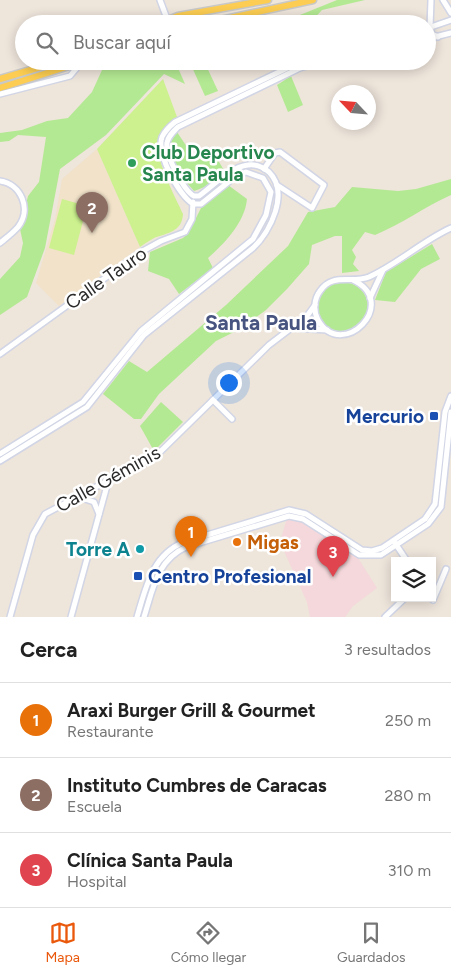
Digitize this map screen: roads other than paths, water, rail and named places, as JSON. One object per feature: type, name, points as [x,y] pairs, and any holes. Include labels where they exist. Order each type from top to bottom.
[{"type":"main road","points":[[200,15],[268,0]]},
{"type":"main road","points":[[244,15],[313,0]]},
{"type":"main road","points":[[0,79],[30,70]]},
{"type":"main road","points":[[0,88],[57,70]]},
{"type":"street","points":[[160,0],[165,15]]},
{"type":"street","points":[[430,15],[431,0]]},
{"type":"street","points":[[444,0],[451,13]]},
{"type":"street","points":[[436,25],[451,20]]},
{"type":"street","points":[[438,37],[451,33]]},
{"type":"street","points":[[0,94],[70,76],[76,70]]},
{"type":"street","points":[[0,454],[83,402],[141,331],[253,239],[271,202],[271,192],[263,178],[246,172],[236,176],[201,204],[193,204],[181,192],[164,159],[161,142],[168,129],[175,122],[283,70]]},
{"type":"street","points":[[0,461],[87,406],[144,335],[258,243],[265,233],[275,210],[278,197],[272,175],[253,164],[242,166],[199,196],[194,196],[186,189],[169,157],[167,143],[172,133],[178,127],[296,70]]},
{"type":"street","points":[[264,169],[275,153],[280,152],[324,185],[312,208],[276,184]]},
{"type":"street","points":[[0,180],[12,185],[18,191],[23,200],[24,209],[19,226],[0,243]]},
{"type":"street","name":"Calle Tauro","points":[[0,354],[141,252],[161,241],[185,232],[192,219],[194,196]]},
{"type":"street","name":"Calle Géminis","points":[[10,617],[36,528],[50,511],[158,454],[269,345],[294,328],[307,316],[315,304],[318,293],[330,281],[342,278],[353,280],[364,278],[383,270],[425,242],[451,228]]},
{"type":"street","points":[[294,328],[327,330],[343,334],[359,329],[369,315],[370,298],[383,270]]},
{"type":"street","points":[[353,280],[362,285],[370,298]]},
{"type":"street","points":[[315,304],[317,317],[327,330]]},
{"type":"street","points":[[137,617],[154,568],[161,557],[172,548],[184,542],[283,511],[306,514],[362,550],[375,550],[395,543],[428,524],[437,513],[443,500],[449,465],[445,412],[451,396]]},
{"type":"street","points":[[213,400],[232,419]]},
{"type":"street","points":[[144,617],[162,567],[172,555],[186,548],[284,517],[303,519],[361,556],[376,556],[425,519],[432,510],[437,499],[440,468],[447,448],[451,412]]},
{"type":"street","points":[[440,468],[449,465]]},
{"type":"street","points":[[71,617],[108,482]]},
{"type":"street","points":[[76,497],[94,502],[99,516]]},
{"type":"street","points":[[395,543],[404,557]]},
{"type":"street","points":[[436,584],[446,569]]},
{"type":"street","points":[[385,617],[401,602]]},
{"type":"place","name":"Club Deportivo Santa Paula","points":[[132,163]]},
{"type":"place","name":"Instituto Cumbres de Caracas","points":[[92,233]]},
{"type":"place","name":"Mercurio","points":[[434,416]]},
{"type":"place","name":"Migas","points":[[237,542]]},
{"type":"place","name":"Torre A","points":[[140,549]]},
{"type":"place","name":"Araxi Burger Grill & Gourmet","points":[[191,557]]},
{"type":"place","name":"Centro Profesional","points":[[138,576]]},
{"type":"place","name":"Clínica Santa Paula","points":[[333,577]]},
{"type":"district","name":"Santa Paula","points":[[261,322]]}]
